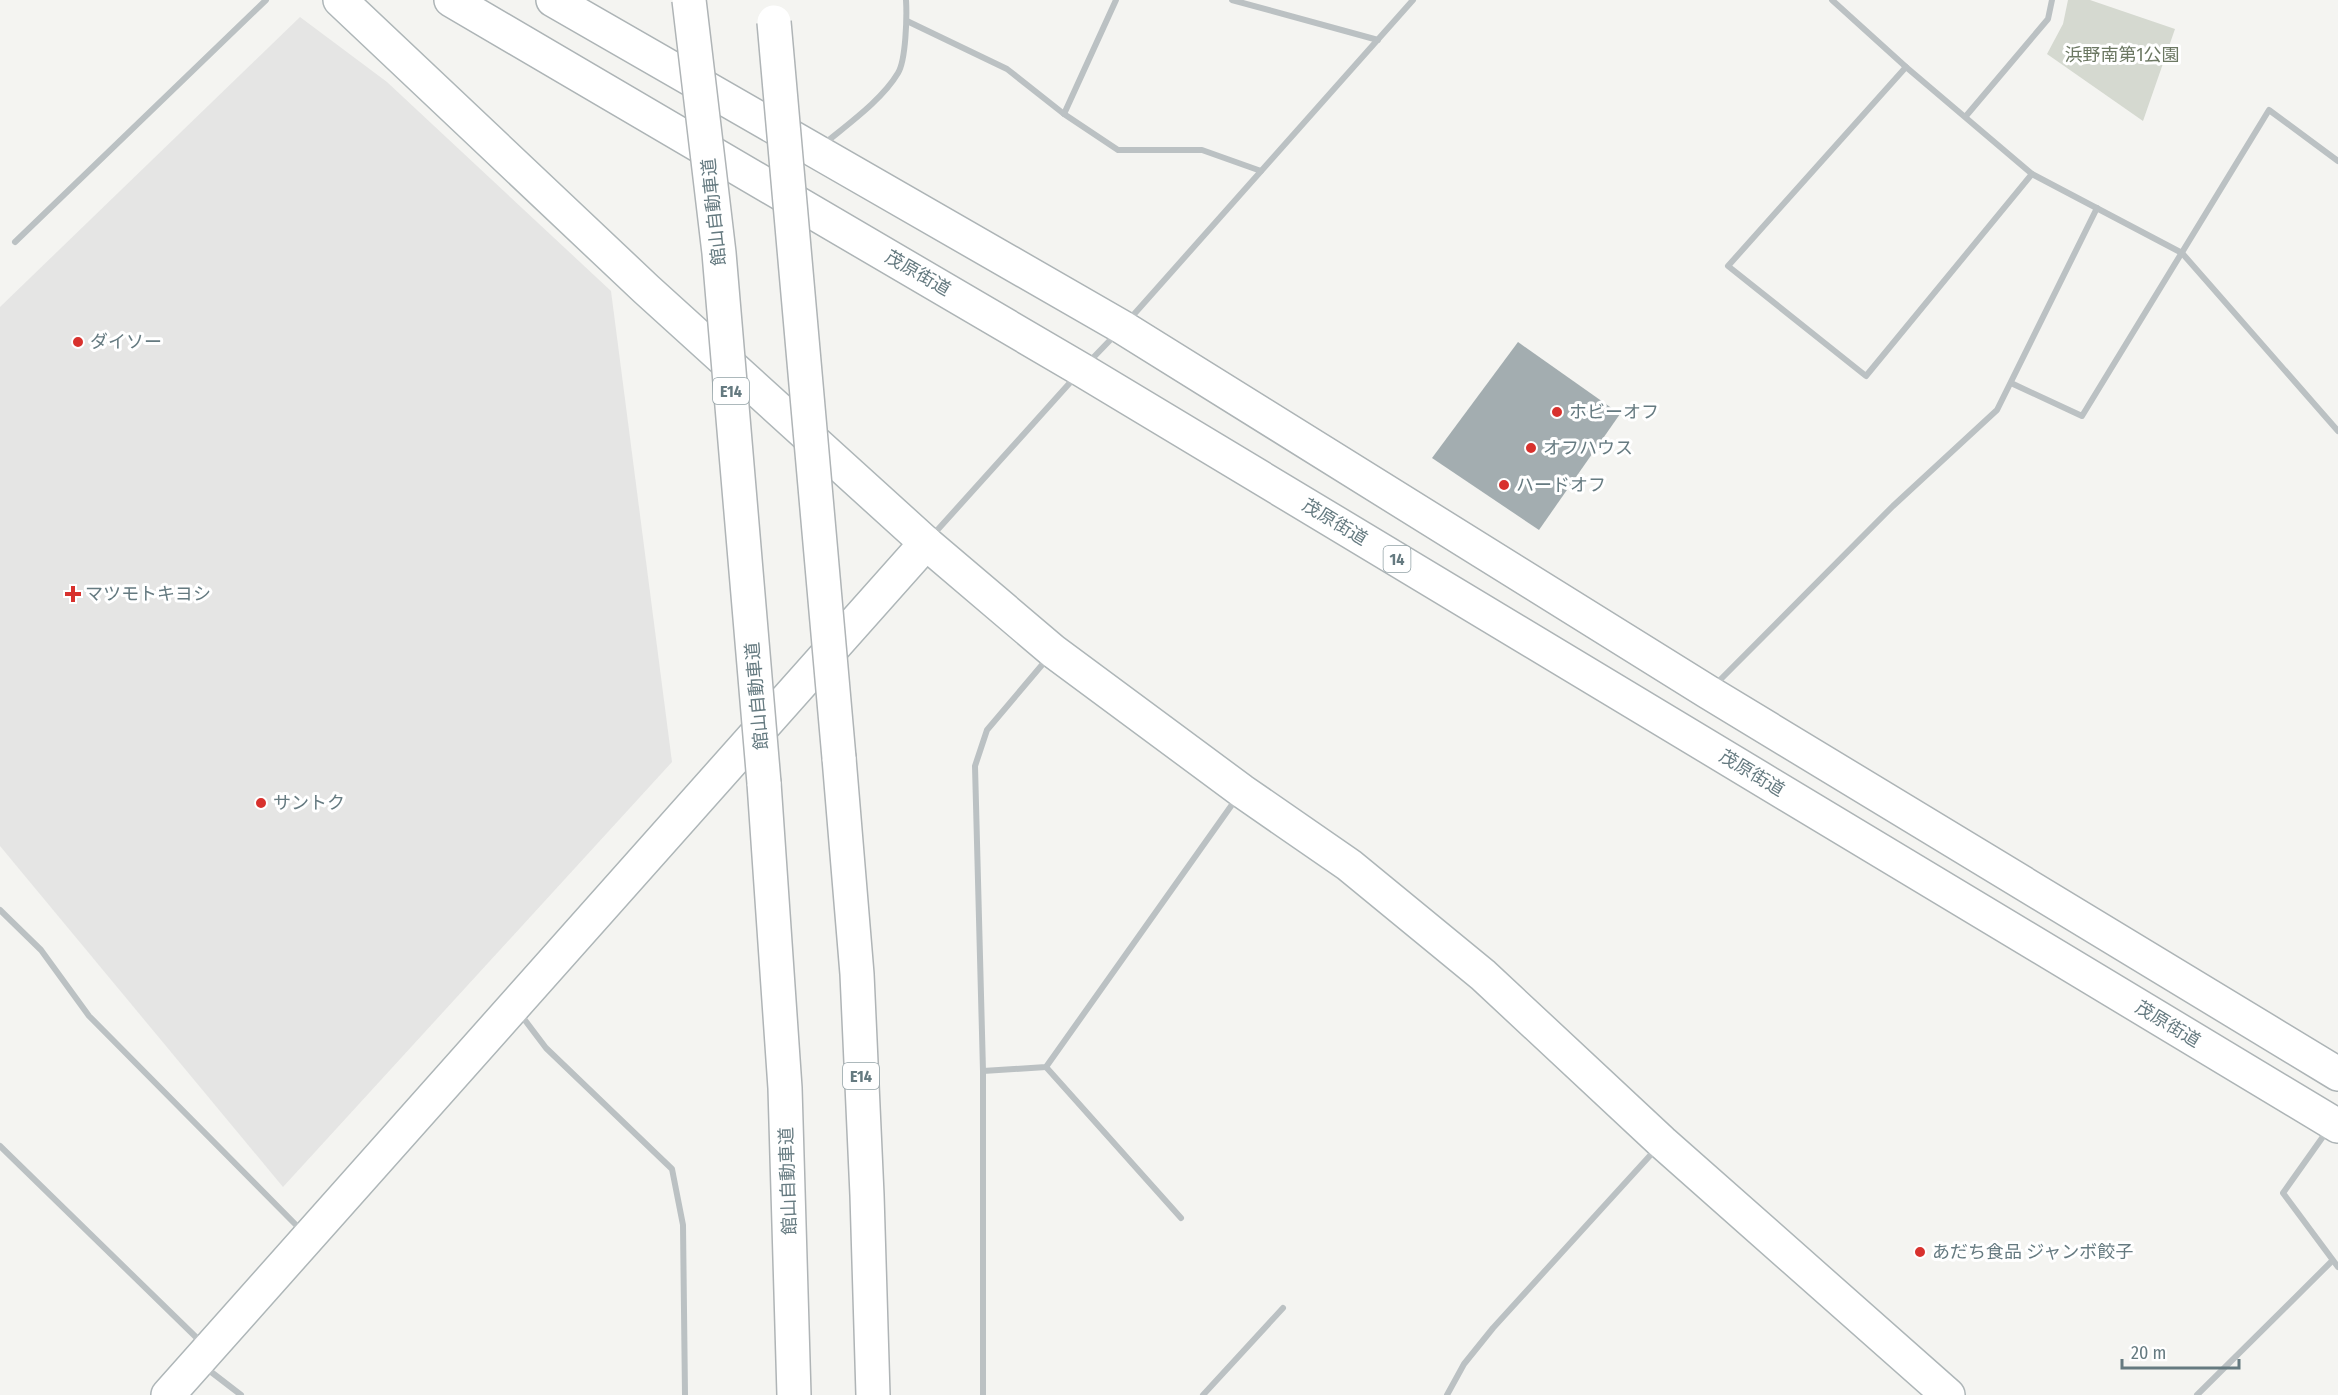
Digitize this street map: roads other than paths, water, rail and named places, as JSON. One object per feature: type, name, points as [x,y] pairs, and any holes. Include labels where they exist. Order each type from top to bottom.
[{"type":"main road","points":[[340,0],[646,289],[926,543],[1053,651],[1242,791],[1349,865],[1483,975],[1662,1142],[1948,1395]]},
{"type":"main road","name":"茂原街道","points":[[451,0],[1082,370],[2335,1125]]},
{"type":"main road","points":[[553,0],[1122,327],[1708,692],[2338,1074]]},
{"type":"main road","name":"館山自動車道","points":[[689,0],[719,254],[764,783],[785,1088],[794,1395]]},
{"type":"main road","name":"E14","points":[[773,11],[856,974],[867,1195],[873,1395]]},
{"type":"main road","points":[[168,1395],[926,543]]},
{"type":"street","points":[[15,242],[266,0]]},
{"type":"street","points":[[815,152],[867,108],[899,72],[907,21],[906,0]]},
{"type":"street","points":[[1064,114],[1116,0]]},
{"type":"street","points":[[1232,0],[1378,40]]},
{"type":"street","points":[[926,543],[1413,0]]},
{"type":"street","points":[[1832,0],[1906,67],[2032,174],[2182,254],[2338,430]]},
{"type":"street","points":[[1966,116],[2048,19],[2052,0]]},
{"type":"street","points":[[907,21],[1007,69],[1064,114],[1118,150],[1202,150],[1261,171]]},
{"type":"street","points":[[1906,67],[1728,266],[1866,376],[2032,174]]},
{"type":"street","points":[[2011,383],[2082,416],[2269,110],[2338,161]]},
{"type":"street","points":[[1708,692],[1893,506],[1997,410],[2097,208]]},
{"type":"street","points":[[983,1395],[982,1071],[975,766],[987,730],[1053,651]]},
{"type":"street","points":[[1046,1067],[1242,791]]},
{"type":"street","points":[[0,910],[41,950],[89,1016],[308,1238]]},
{"type":"street","points":[[514,1005],[546,1048],[672,1169],[682,1225],[685,1395]]},
{"type":"street","points":[[982,1071],[1046,1067]]},
{"type":"street","points":[[1046,1067],[1181,1218]]},
{"type":"street","points":[[2335,1125],[2283,1193],[2338,1268]]},
{"type":"street","points":[[1447,1395],[1464,1364],[1493,1328],[1662,1142]]},
{"type":"street","points":[[0,1146],[241,1395]]},
{"type":"street","points":[[2197,1395],[2332,1261]]},
{"type":"street","points":[[1203,1395],[1283,1308]]},
{"type":"place","name":"ダイソー","points":[[78,342]]},
{"type":"place","name":"ホビーオフ","points":[[1557,412]]},
{"type":"place","name":"オフハウス","points":[[1531,448]]},
{"type":"place","name":"ハードオフ","points":[[1504,485]]},
{"type":"place","name":"マツモトキヨシ","points":[[73,594]]},
{"type":"place","name":"サントク","points":[[261,803]]},
{"type":"place","name":"あだち食品 ジャンボ餃子","points":[[1920,1252]]},
{"type":"park label","name":"浜野南第1公園","points":[[2122,55]]}]
